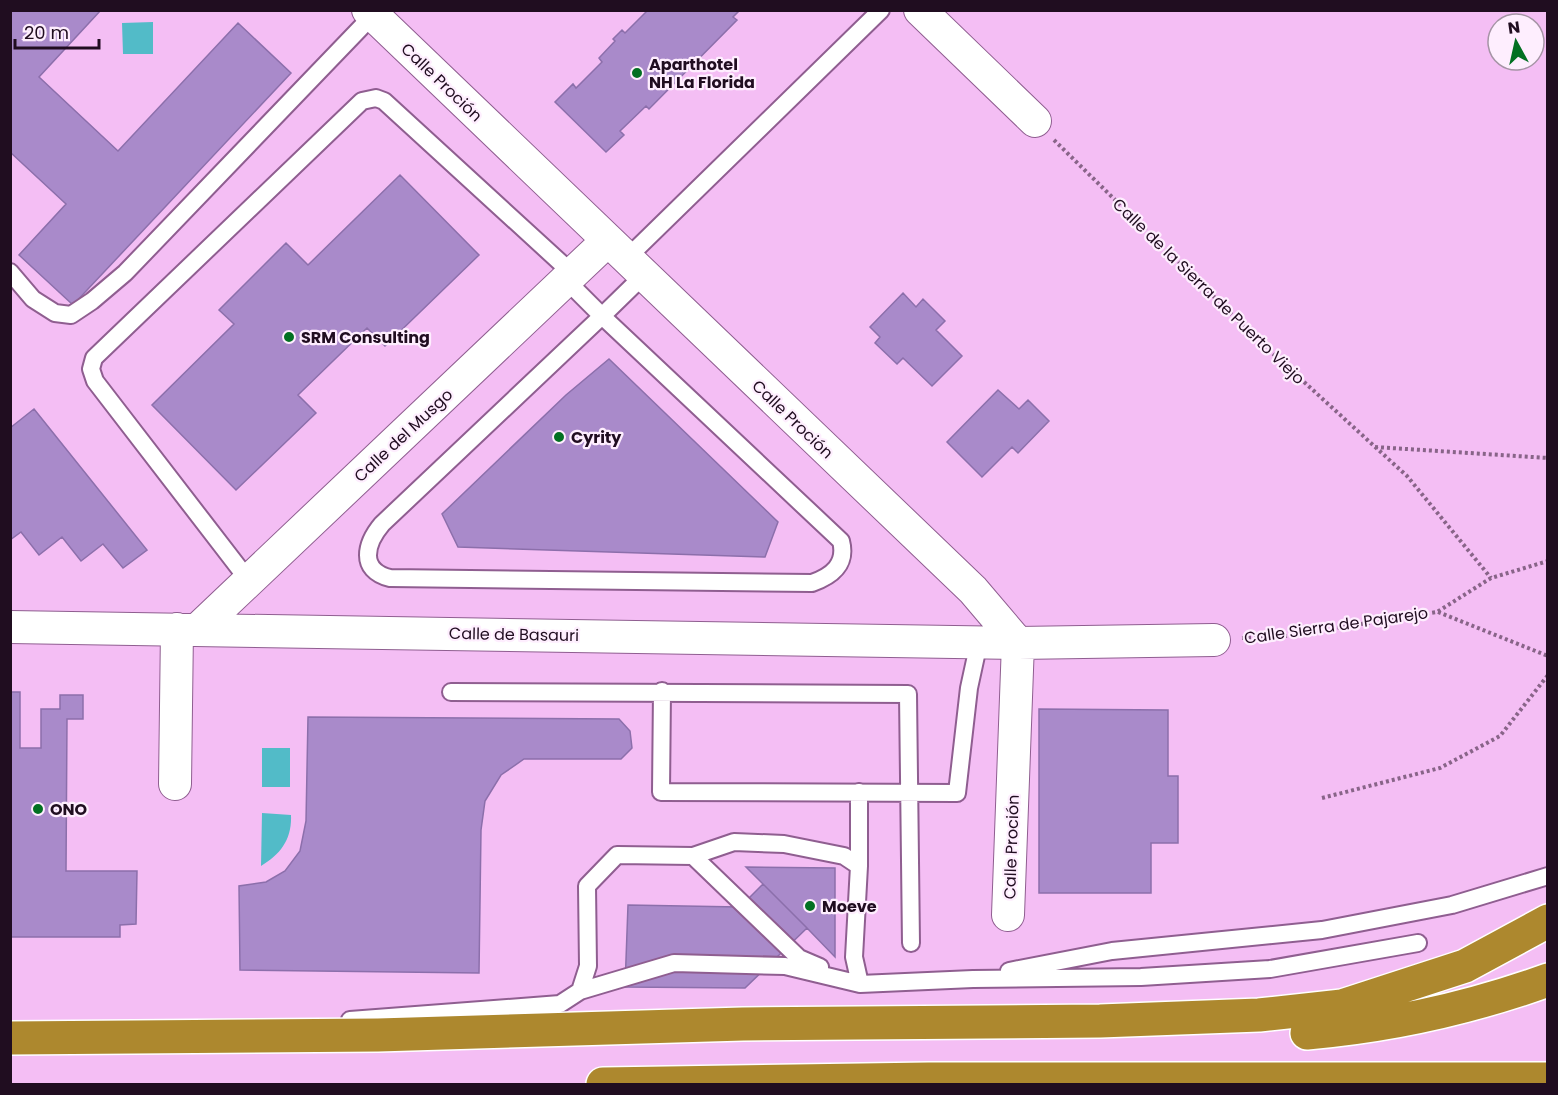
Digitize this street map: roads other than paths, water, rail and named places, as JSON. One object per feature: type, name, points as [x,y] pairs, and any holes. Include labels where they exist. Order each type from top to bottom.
[{"type":"highway","points":[[10,1038],[111,1039],[378,1035],[743,1024],[1191,1019],[1259,1015],[1354,1003],[1465,966],[1548,921]]},
{"type":"highway","points":[[10,1059],[303,1057],[797,1043],[1250,1038],[1389,1023],[1454,1009],[1548,980]]},
{"type":"highway","points":[[603,1084],[1024,1078],[1548,1079]]},
{"type":"street","points":[[920,10],[1035,121]]},
{"type":"street","name":"Calle Proción","points":[[370,13],[973,590],[1017,643],[1008,915]]},
{"type":"street","name":"Calle del Musgo","points":[[188,629],[249,581],[569,277],[625,259]]},
{"type":"street","name":"Calle de Basauri","points":[[10,627],[1017,643]]},
{"type":"street","points":[[175,784],[188,629]]},
{"type":"street","points":[[1017,643],[1214,640]]},
{"type":"lane","points":[[249,581],[94,381],[91,369],[94,358],[362,101],[376,98],[384,101],[569,277],[602,316],[841,541],[844,550],[836,569],[826,578],[812,583],[390,578],[380,575],[373,568],[368,548],[370,537],[382,524],[602,316],[625,259],[881,10]]},
{"type":"lane","points":[[10,272],[33,299],[55,313],[71,315],[92,301],[125,273],[370,13]]},
{"type":"lane","points":[[662,692],[661,792],[957,793],[969,688],[980,642]]},
{"type":"lane","points":[[451,692],[908,694],[911,793],[911,943]]},
{"type":"lane","points":[[859,792],[859,866],[854,957],[860,984]]},
{"type":"lane","points":[[580,992],[588,966],[587,886],[617,855],[693,855],[734,842],[784,844],[844,856],[859,866]]},
{"type":"lane","points":[[693,855],[799,958],[860,984]]},
{"type":"lane","points":[[973,979],[1112,951],[1238,940],[1365,923],[1452,905],[1548,876]]},
{"type":"lane","points":[[111,1039],[560,1004],[580,992],[674,963],[785,966],[860,984],[1210,974],[1281,967],[1418,943]]},
{"type":"place","name":"Aparthotel NH La Florida","points":[[637,73]]},
{"type":"place","name":"SRM Consulting","points":[[289,337]]},
{"type":"place","name":"Cyrity","points":[[559,437]]},
{"type":"place","name":"ONO","points":[[38,809]]},
{"type":"place","name":"Moeve","points":[[810,906]]}]
